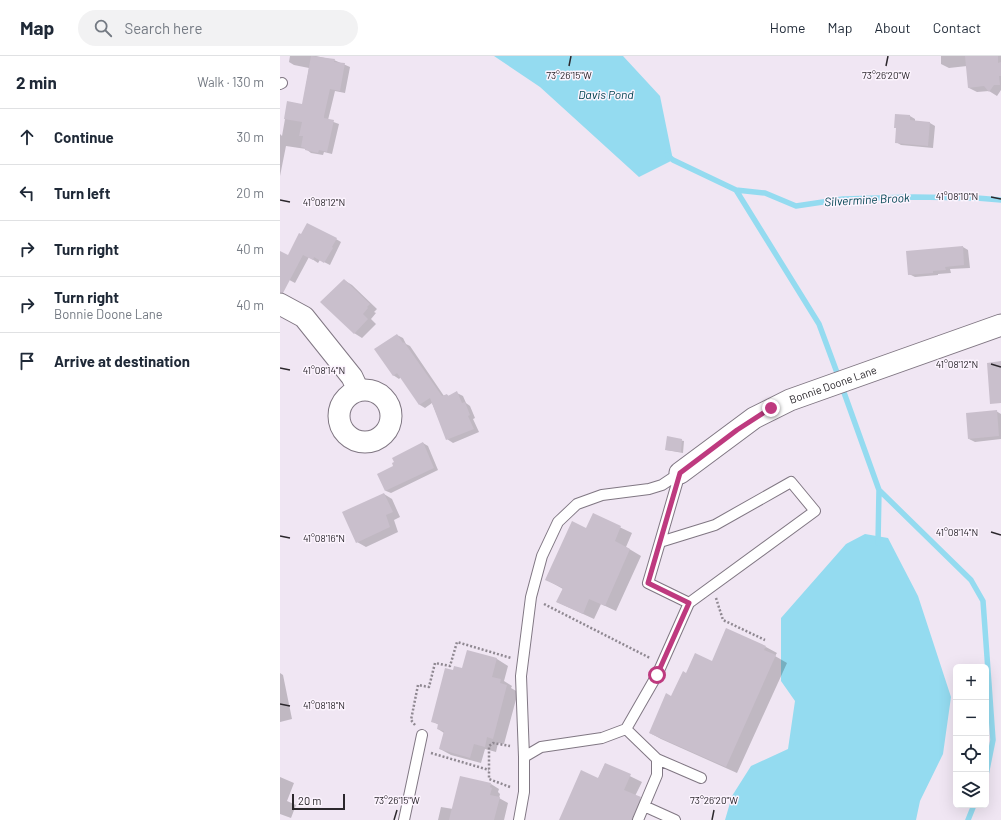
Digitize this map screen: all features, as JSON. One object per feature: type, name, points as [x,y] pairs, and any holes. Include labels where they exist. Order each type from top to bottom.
[{"type":"street","points":[[280,304],[304,317],[352,377],[358,390]]},
{"type":"street","name":"Bonnie Doone Lane","points":[[680,473],[754,418],[790,400],[1001,325]]},
{"type":"lane","points":[[680,473],[648,583],[689,603]]},
{"type":"lane","points":[[519,820],[524,792],[521,676],[531,597],[542,556],[558,522],[577,504],[602,495],[649,489],[662,485],[680,473]]},
{"type":"lane","points":[[524,753],[541,747],[602,738],[626,729],[657,675],[689,603],[815,511],[791,482],[715,525],[660,542]]},
{"type":"lane","points":[[626,729],[657,759],[701,778]]},
{"type":"lane","points":[[404,820],[422,735]]},
{"type":"lane","points":[[638,820],[658,775],[657,759]]},
{"type":"lane","points":[[644,806],[675,820]]},
{"type":"path","points":[[712,586],[723,620],[765,640]]},
{"type":"path","points":[[531,597],[662,664]]},
{"type":"path","points":[[422,735],[411,720],[418,685],[429,687],[435,663],[450,666],[457,642],[523,662]]},
{"type":"path","points":[[524,753],[493,742],[489,746],[489,779],[524,792]]},
{"type":"path","points":[[419,749],[489,770]]},
{"type":"water","name":"Davis Pond","points":[[494,56],[623,56],[660,96],[673,160],[639,177],[540,87]]},
{"type":"water","points":[[865,534],[888,538],[918,596],[951,697],[943,754],[920,801],[916,820],[725,820],[732,796],[751,766],[788,749],[795,701],[781,681],[781,618],[846,544]]},
{"type":"building","points":[[311,56],[335,59],[334,62],[345,63],[340,91],[330,89],[324,116],[324,118],[334,120],[327,152],[319,150],[318,153],[305,150],[305,148],[301,147],[303,136],[299,136],[302,122],[284,119],[287,101],[302,104]]},
{"type":"building","points":[[965,56],[998,56],[998,63],[1001,62],[1001,76],[999,76],[1000,85],[994,85],[989,92],[984,86],[968,88]]},
{"type":"building","points":[[895,114],[910,115],[910,120],[930,122],[928,146],[895,143]]},
{"type":"building","points":[[307,223],[337,238],[324,263],[314,257],[313,260],[303,255],[283,293],[280,292],[280,251],[288,255],[299,233],[301,234]]},
{"type":"building","points":[[963,246],[964,265],[945,267],[946,270],[933,271],[933,273],[908,275],[906,251]]},
{"type":"building","points":[[344,279],[370,304],[363,314],[368,319],[354,334],[320,302]]},
{"type":"building","points":[[397,334],[442,396],[447,394],[448,396],[457,391],[462,403],[465,402],[470,415],[468,416],[474,429],[446,440],[430,398],[419,405],[397,373],[393,376],[374,349]]},
{"type":"building","points":[[1001,361],[1001,403],[990,404],[987,363]]},
{"type":"building","points":[[997,410],[999,436],[968,439],[966,413]]},
{"type":"building","points":[[667,436],[682,439],[681,452],[665,450]]},
{"type":"building","points":[[423,442],[434,468],[385,491],[377,474],[393,466],[392,463],[394,462],[392,458]]},
{"type":"building","points":[[384,493],[393,512],[386,515],[390,527],[356,543],[342,512]]},
{"type":"building","points":[[593,513],[621,526],[615,541],[630,549],[605,606],[589,599],[583,614],[556,602],[563,588],[545,580],[572,521],[586,528]]},
{"type":"building","points":[[726,628],[766,646],[764,650],[776,655],[726,767],[649,733],[666,693],[671,696],[683,671],[686,673],[695,653],[712,661]]},
{"type":"building","points":[[467,650],[497,658],[492,677],[501,679],[500,683],[507,685],[493,739],[487,737],[485,747],[474,744],[470,758],[439,749],[444,731],[437,729],[438,724],[431,722],[445,668],[453,670],[454,666],[462,668]]},
{"type":"building","points":[[605,763],[631,774],[624,790],[641,797],[631,820],[559,820],[581,770],[598,778]]},
{"type":"building","points":[[460,776],[491,783],[490,787],[492,788],[490,795],[500,797],[494,820],[449,820]]},
{"type":"waterway","points":[[667,155],[673,160],[736,190],[819,324],[839,378]]},
{"type":"waterway","name":"Silvermine Brook","points":[[736,190],[765,193],[796,206],[843,199],[914,197],[1001,200]]},
{"type":"waterway","points":[[842,387],[879,490],[971,580],[983,601],[993,740],[987,772]]},
{"type":"waterway","points":[[878,543],[879,490]]},
{"type":"waterway","points":[[968,820],[973,808]]},
{"type":"route","points":[[657,675],[689,603],[648,583],[680,473],[737,430],[771,408]]}]
